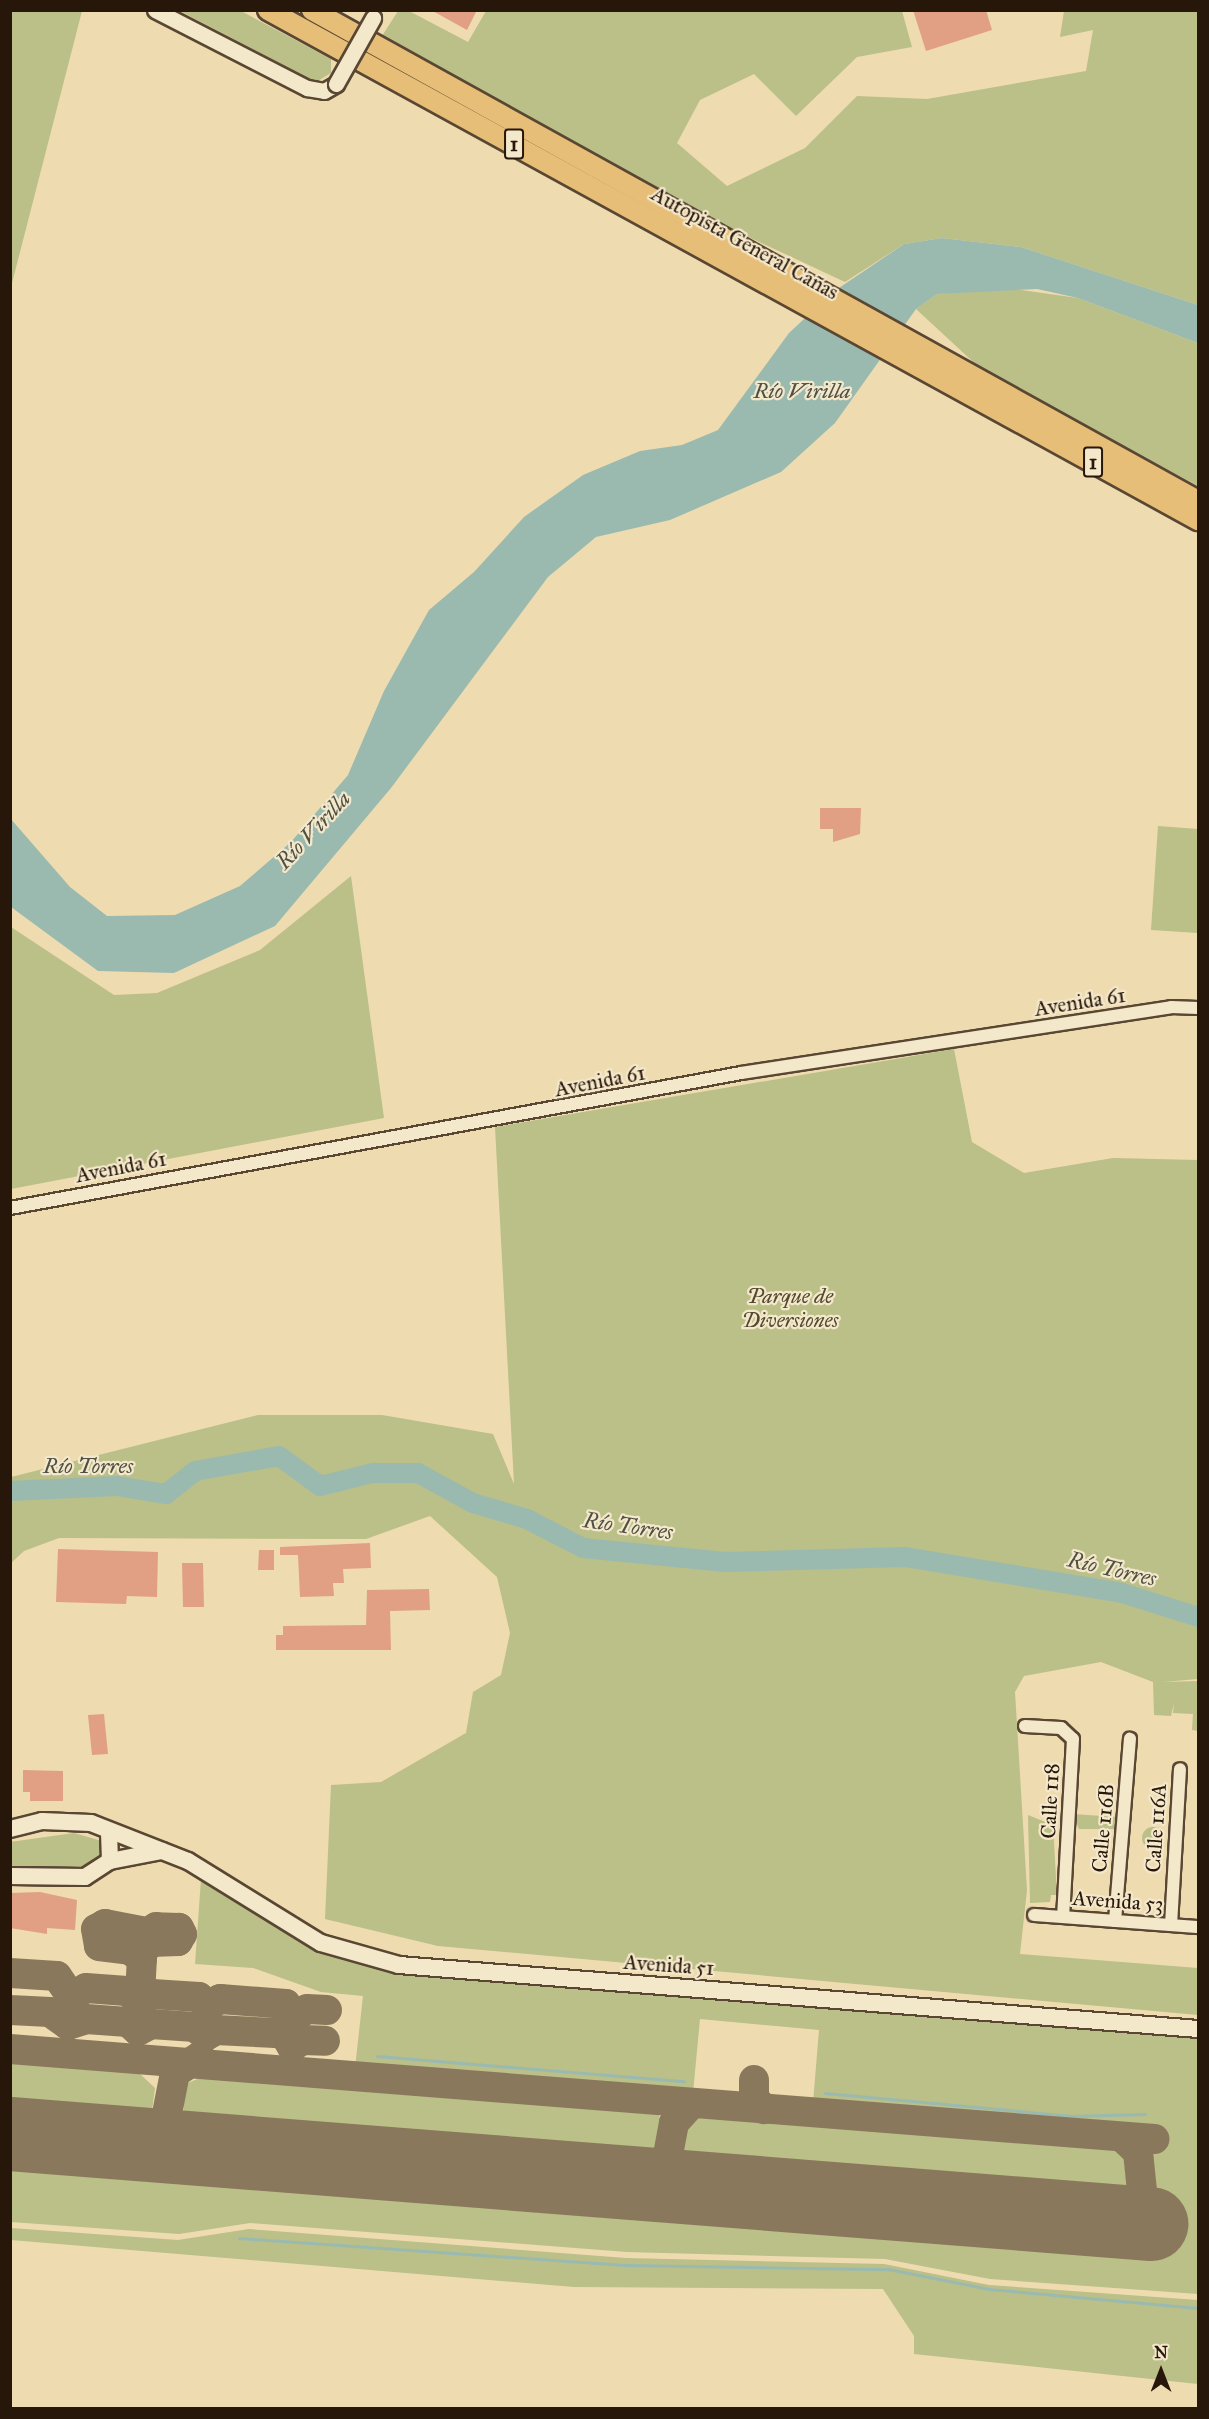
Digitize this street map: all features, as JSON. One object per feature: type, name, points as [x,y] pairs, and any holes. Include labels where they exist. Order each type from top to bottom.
[{"type":"highway","name":"Autopista General Cañas","points":[[268,10],[763,270],[993,397],[1198,501]]},
{"type":"highway","name":"Autopista General Cañas","points":[[312,10],[763,270]]},
{"type":"highway","points":[[317,10],[346,28]]},
{"type":"highway","name":"Autopista General Cañas","points":[[993,397],[1198,520]]},
{"type":"main road","name":"Avenida 51","points":[[10,1829],[68,1820],[165,1851],[321,1943],[399,1965],[1198,2029]]},
{"type":"main road","points":[[109,1833],[110,1861]]},
{"type":"main road","points":[[10,1876],[70,1880],[99,1871],[110,1861],[165,1851]]},
{"type":"street","points":[[155,10],[307,88],[324,91],[336,84],[375,14]]},
{"type":"street","name":"Avenida 61","points":[[10,1208],[741,1073],[1171,1007],[1198,1008]]},
{"type":"street","name":"Calle 118","points":[[1025,1726],[1061,1728],[1073,1739],[1064,1917]]},
{"type":"street","name":"Calle 116B","points":[[1115,1921],[1130,1739]]},
{"type":"street","name":"Calle 116A","points":[[1171,1925],[1180,1769]]},
{"type":"street","name":"Avenida 53","points":[[1034,1915],[1198,1927]]},
{"type":"green space","points":[[10,11],[82,11],[11,287]]},
{"type":"green space","points":[[180,11],[241,11],[331,59],[331,73],[316,82]]},
{"type":"green space","points":[[398,11],[409,11],[468,42],[486,11],[902,11],[912,47],[857,57],[796,116],[754,74],[700,100],[677,143],[727,186],[805,148],[857,96],[927,99],[1086,71],[1093,30],[1060,37],[1064,11],[1198,11],[1198,305],[1021,247],[942,238],[904,244],[845,282],[708,218],[382,36]]},
{"type":"green space","points":[[999,287],[1078,298],[1198,343],[1198,486],[983,371],[916,309],[937,294]]},
{"type":"green space","points":[[1158,826],[1198,829],[1198,933],[1151,930]]},
{"type":"green space","points":[[351,876],[384,1118],[11,1189],[11,927],[114,995],[157,993],[260,950]]},
{"type":"green space","name":"Parque de Diversiones","points":[[954,1049],[972,1142],[1024,1173],[1113,1158],[1198,1160],[1198,1679],[1163,1682],[1198,1681],[1198,1731],[1192,1730],[1193,1714],[1173,1713],[1174,1703],[1171,1716],[1154,1715],[1153,1682],[1101,1662],[1024,1676],[1015,1692],[1027,1890],[1020,1954],[1198,1968],[1198,2015],[438,1946],[325,1919],[331,1785],[381,1782],[466,1733],[473,1692],[501,1675],[510,1633],[497,1577],[430,1516],[366,1539],[59,1538],[24,1551],[11,1563],[11,1477],[258,1415],[382,1415],[493,1434],[514,1484],[495,1127]]},
{"type":"green space","points":[[1073,1814],[1116,1817],[1117,1829],[1079,1829]]},
{"type":"green space","points":[[1028,1815],[1053,1825],[1057,1895],[1051,1895],[1050,1902],[1030,1903]]},
{"type":"green space","points":[[1153,1827],[1161,1830],[1164,1838],[1161,1846],[1153,1849],[1145,1846],[1142,1838],[1145,1830]]},
{"type":"green space","points":[[74,1833],[102,1841],[101,1858],[84,1869],[11,1868],[10,1842]]},
{"type":"green space","points":[[201,1879],[316,1950],[369,1965],[590,1990],[1198,2037],[1198,2294],[990,2279],[885,2259],[627,2252],[250,2223],[179,2234],[11,2222],[11,2157],[1154,2249],[1157,2211],[1145,2148],[1157,2150],[1159,2131],[813,2103],[819,2030],[700,2019],[693,2093],[355,2068],[363,1996],[321,1992],[253,1968],[195,1964]]},
{"type":"green space","points":[[11,2062],[138,2072],[155,2088],[152,2110],[131,2120],[11,2110]]},
{"type":"green space","points":[[209,2074],[656,2109],[665,2128],[662,2151],[650,2161],[202,2125],[184,2114],[183,2092],[188,2083]]},
{"type":"green space","points":[[694,2113],[1112,2146],[1130,2161],[1135,2196],[1132,2201],[690,2165],[679,2155],[684,2123]]},
{"type":"green space","points":[[11,2228],[178,2240],[249,2229],[626,2258],[884,2264],[989,2285],[1198,2300],[1198,2384],[914,2354],[914,2336],[883,2289],[574,2287],[11,2240]]},
{"type":"water","name":"Río Virilla","points":[[942,238],[1021,247],[1198,305],[1198,343],[1078,298],[1037,289],[937,294],[916,309],[835,423],[781,472],[670,520],[596,537],[548,577],[391,788],[275,926],[174,973],[98,971],[11,907],[10,818],[70,887],[107,916],[175,915],[240,886],[291,842],[348,775],[384,691],[429,610],[474,572],[524,517],[583,475],[640,451],[682,445],[718,430],[789,333],[833,292],[904,244]]},
{"type":"building","points":[[431,10],[477,10],[467,30]]},
{"type":"building","points":[[913,10],[986,10],[992,30],[926,51]]},
{"type":"building","points":[[820,808],[861,808],[860,834],[833,842],[833,829],[820,829]]},
{"type":"building","points":[[370,1543],[371,1568],[343,1569],[344,1583],[333,1583],[334,1596],[300,1597],[298,1555],[280,1555],[280,1547]]},
{"type":"building","points":[[58,1549],[158,1552],[157,1597],[127,1596],[126,1604],[56,1602]]},
{"type":"building","points":[[259,1550],[274,1550],[274,1570],[258,1570]]},
{"type":"building","points":[[182,1563],[203,1563],[204,1607],[183,1607]]},
{"type":"building","points":[[429,1589],[430,1610],[390,1611],[391,1650],[276,1650],[276,1635],[283,1635],[283,1626],[366,1625],[367,1590]]},
{"type":"building","points":[[104,1714],[108,1754],[92,1755],[88,1715]]},
{"type":"building","points":[[23,1770],[63,1771],[63,1801],[30,1801],[30,1792],[23,1792]]},
{"type":"building","points":[[40,1892],[77,1900],[75,1930],[47,1928],[47,1934],[10,1928],[10,1893]]},
{"type":"waterway","name":"Río Torres","points":[[10,1491],[117,1486],[166,1494],[195,1471],[279,1456],[320,1486],[373,1473],[418,1473],[473,1503],[527,1519],[583,1548],[725,1562],[905,1557],[1122,1593],[1198,1617]]},
{"type":"waterway","points":[[377,2056],[684,2081]]},
{"type":"waterway","points":[[825,2093],[1072,2116],[1145,2114]]},
{"type":"waterway","points":[[239,2238],[625,2265],[888,2269],[989,2289],[1198,2308]]},
{"type":"taxiway","points":[[139,2014],[143,1937],[141,1931],[105,1924],[96,1929],[99,1946],[130,1950],[142,1959]]},
{"type":"taxiway","points":[[142,1952],[151,1942],[178,1941],[182,1934],[179,1928],[156,1927],[143,1937]]},
{"type":"taxiway","points":[[10,1973],[57,1976],[71,1997],[86,1988],[127,1991],[140,2001],[152,1994],[199,1997],[207,2006],[220,1999],[286,2004],[295,2017],[307,2009],[327,2010]]},
{"type":"taxiway","points":[[10,2010],[50,2012],[68,2025],[86,2019],[128,2022],[138,2031],[151,2024],[195,2027],[206,2036],[216,2030],[276,2033],[285,2035],[292,2047],[302,2040],[325,2041]]},
{"type":"taxiway","points":[[10,2049],[1154,2139]]},
{"type":"taxiway","points":[[143,2145],[165,2124],[175,2073],[200,2056]]},
{"type":"taxiway","points":[[754,2080],[754,2098],[764,2109]]},
{"type":"taxiway","points":[[640,2184],[665,2171],[674,2123],[692,2103]]},
{"type":"taxiway","points":[[165,2124],[185,2148]]},
{"type":"taxiway","points":[[1114,2221],[1130,2216],[1143,2201],[1138,2152],[1122,2137]]},
{"type":"taxiway","points":[[669,2162],[672,2173],[688,2188]]},
{"type":"runway","points":[[10,2134],[1151,2224]]}]
